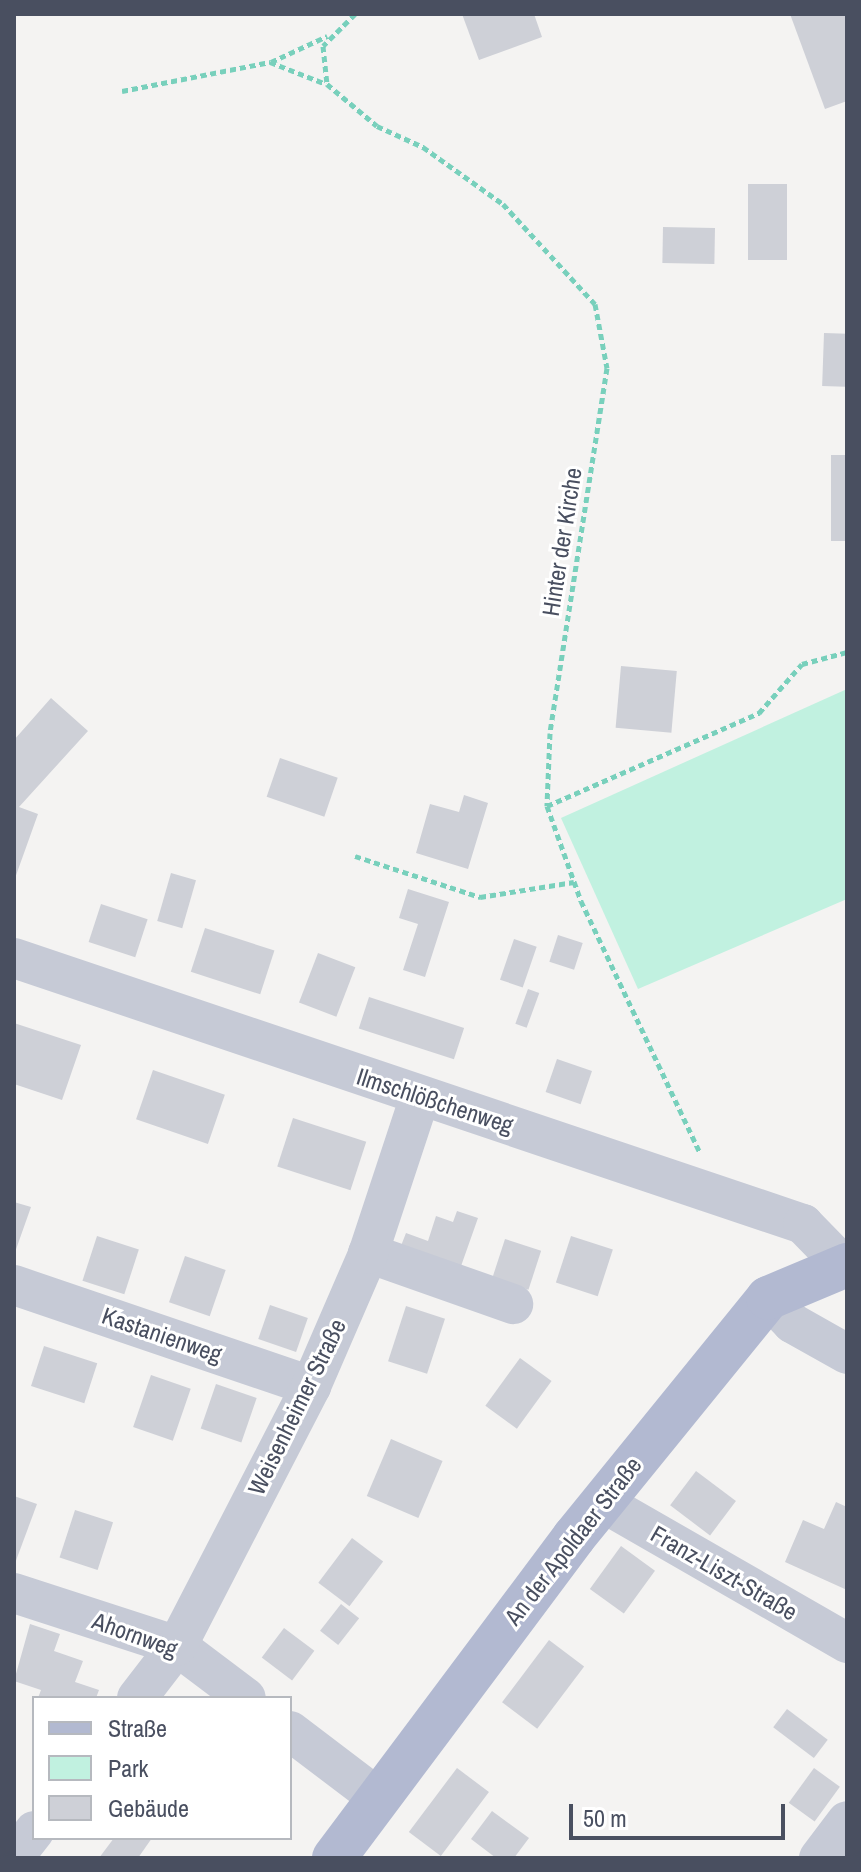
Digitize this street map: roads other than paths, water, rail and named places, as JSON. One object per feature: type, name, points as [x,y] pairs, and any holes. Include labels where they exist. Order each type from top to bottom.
[{"type":"main road","name":"An der Apoldaer Straße","points":[[334,1858],[602,1502],[768,1298],[845,1265]]},
{"type":"street","name":"Ilmschlößchenweg","points":[[14,958],[803,1224],[845,1265]]},
{"type":"street","name":"Weisenheimer Straße","points":[[139,1696],[177,1646],[311,1386],[368,1253],[420,1097]]},
{"type":"street","points":[[368,1253],[513,1304]]},
{"type":"street","name":"Kastanienweg","points":[[14,1285],[311,1386]]},
{"type":"street","points":[[768,1298],[792,1323],[847,1354]]},
{"type":"street","name":"Franz-Liszt-Straße","points":[[602,1502],[847,1643]]},
{"type":"street","name":"Ahornweg","points":[[14,1593],[177,1646],[243,1696]]},
{"type":"street","points":[[292,1733],[377,1797]]},
{"type":"street","points":[[819,1858],[847,1821]]},
{"type":"street","points":[[14,1857],[32,1834]]}]
